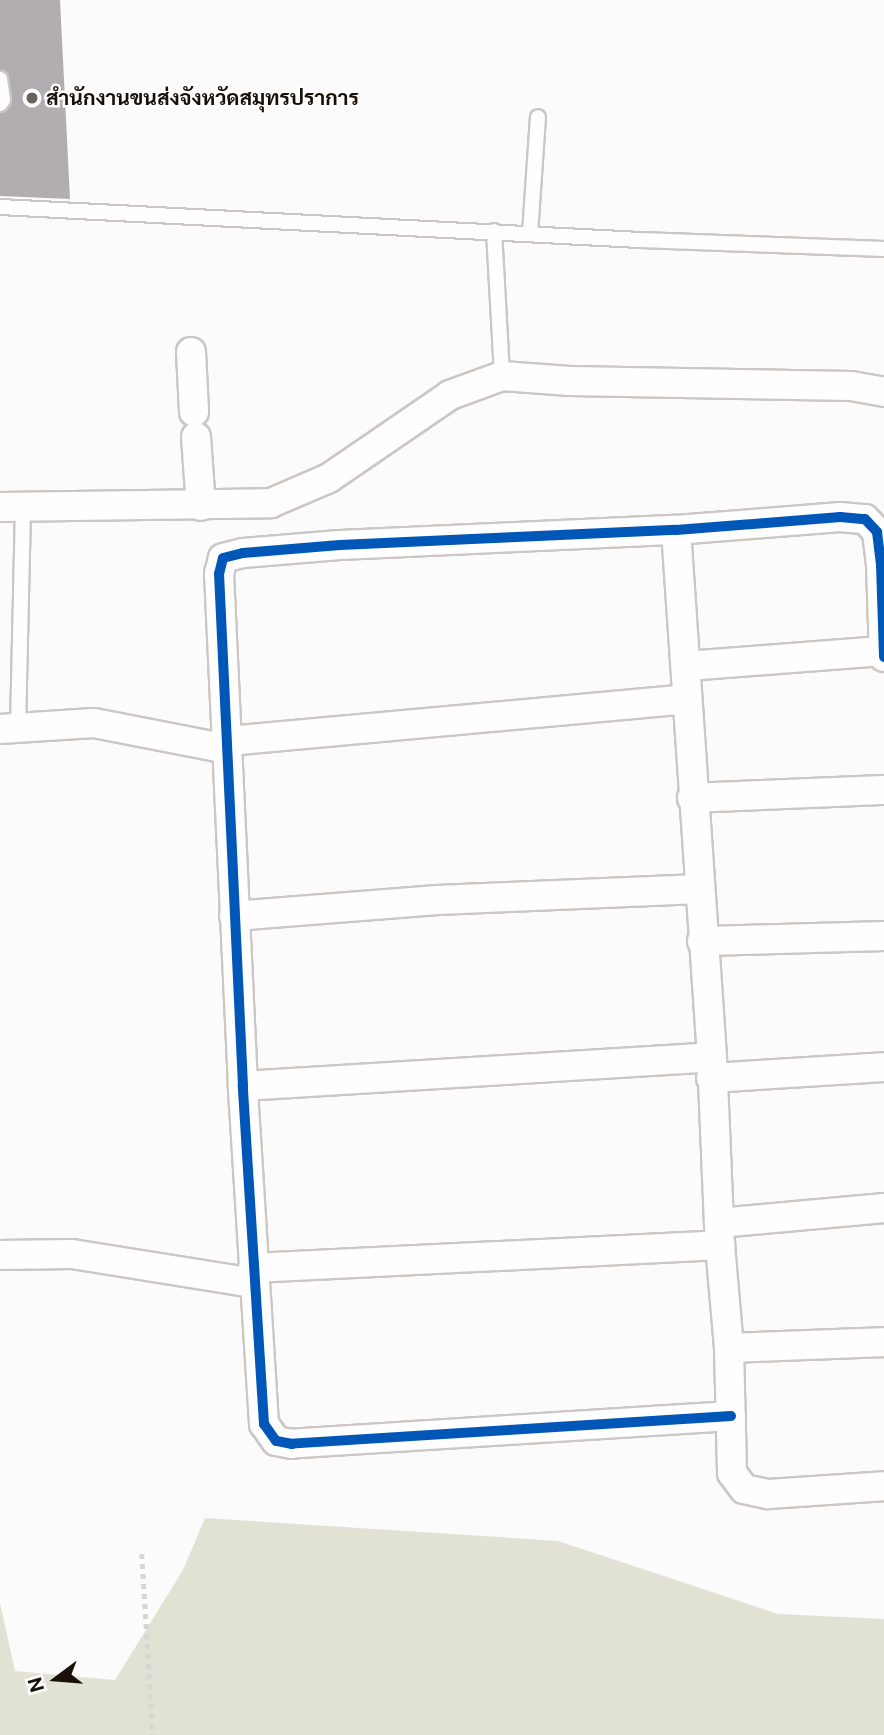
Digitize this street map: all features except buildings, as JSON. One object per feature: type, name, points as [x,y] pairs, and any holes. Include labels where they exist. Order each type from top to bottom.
[{"type":"street","points":[[191,352],[201,506]]},
{"type":"street","points":[[12,507],[271,503],[329,478],[450,395],[502,376],[570,381],[850,386],[884,393]]},
{"type":"street","points":[[731,1416],[292,1444],[276,1441],[264,1424],[253,1275],[234,916],[219,573],[223,558],[243,553],[340,545],[676,530],[840,517],[865,519],[877,532],[881,565],[884,657]]},
{"type":"street","points":[[676,530],[688,666],[686,699],[692,799],[729,1348],[732,1473],[744,1489],[768,1494],[884,1486]]},
{"type":"street","points":[[688,666],[884,651]]},
{"type":"street","points":[[9,728],[94,723],[228,745],[686,699]]},
{"type":"street","points":[[692,799],[884,790]]},
{"type":"street","points":[[234,916],[437,900],[700,889]]},
{"type":"street","points":[[702,940],[884,936]]},
{"type":"street","points":[[243,1086],[711,1068],[884,1067]]},
{"type":"street","points":[[0,1255],[72,1254],[253,1275],[720,1234],[884,1208]]},
{"type":"street","points":[[729,1348],[884,1342]]},
{"type":"lane","points":[[0,79],[3,100],[0,104]]},
{"type":"lane","points":[[530,234],[538,117]]},
{"type":"lane","points":[[0,207],[884,249]]},
{"type":"lane","points":[[494,231],[502,376]]},
{"type":"lane","points":[[9,728],[12,507]]},
{"type":"path","points":[[142,1554],[153,1735]]},
{"type":"shaded area","points":[[205,1518],[558,1541],[778,1614],[884,1619],[884,1735],[0,1735],[0,1603],[15,1671],[115,1680],[183,1570]]},
{"type":"cycle path","points":[[731,1416],[292,1444],[276,1441],[264,1424],[243,1086],[219,574],[223,558],[243,553],[340,545],[676,530],[840,517],[865,519],[877,532],[881,565],[884,657]]},
{"type":"place","name":"สำนักงานขนส่งจังหวัดสมุทรปราการ","points":[[32,98]]}]
